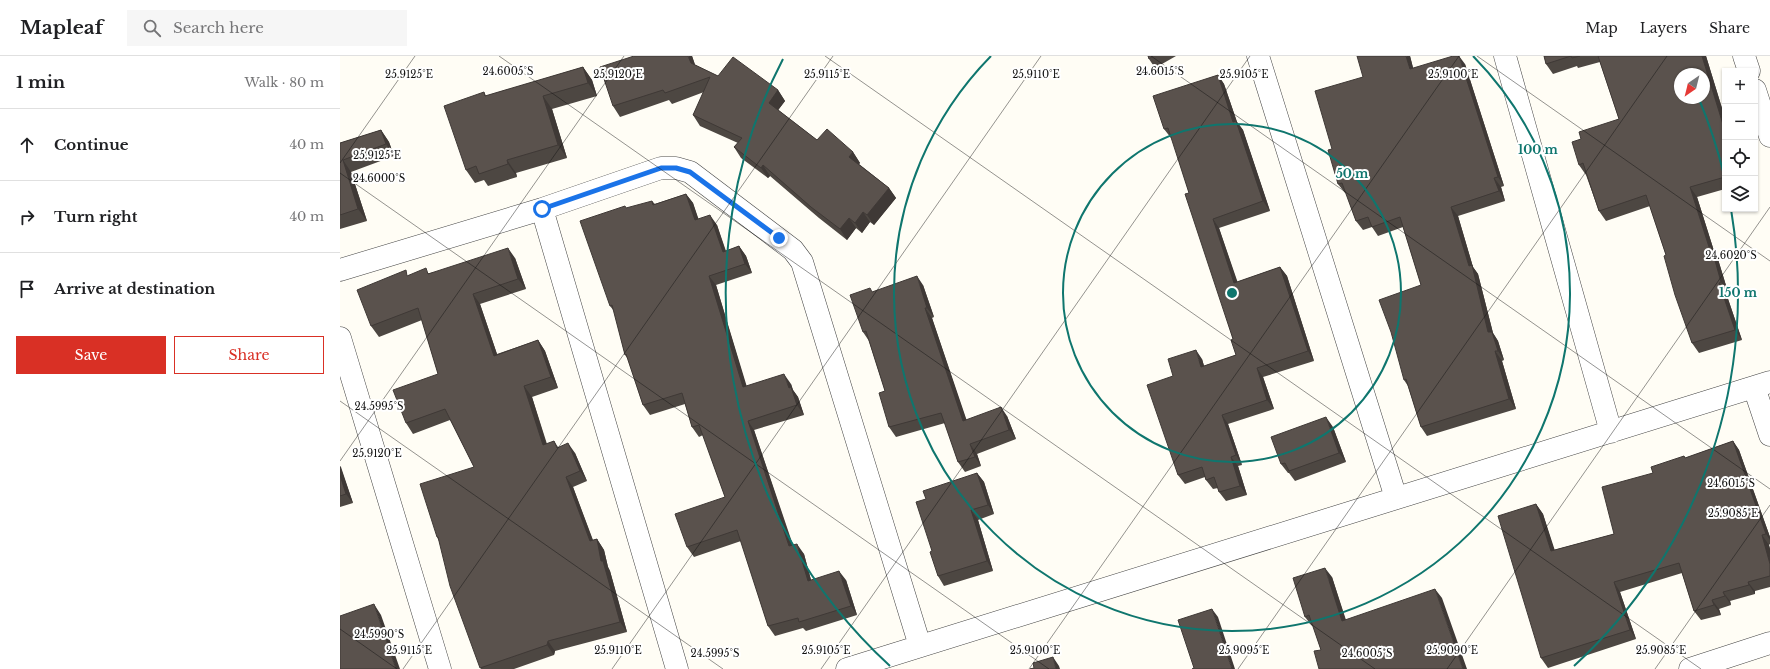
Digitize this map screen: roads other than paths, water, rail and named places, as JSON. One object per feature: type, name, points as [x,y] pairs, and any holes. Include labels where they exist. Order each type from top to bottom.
[{"type":"street","points":[[1258,56],[1396,498]]},
{"type":"street","points":[[1505,56],[1611,432]]},
{"type":"street","points":[[1744,56],[1748,68]]},
{"type":"street","points":[[1758,96],[1766,113],[1770,136]]},
{"type":"street","points":[[340,270],[542,209],[661,168],[676,168],[690,172],[793,250],[802,262],[920,646]]},
{"type":"street","points":[[542,209],[677,669]]},
{"type":"street","points":[[340,338],[440,669]]},
{"type":"street","points":[[847,669],[1762,384],[1770,435]]},
{"type":"street","points":[[1690,669],[1770,643]]}]
